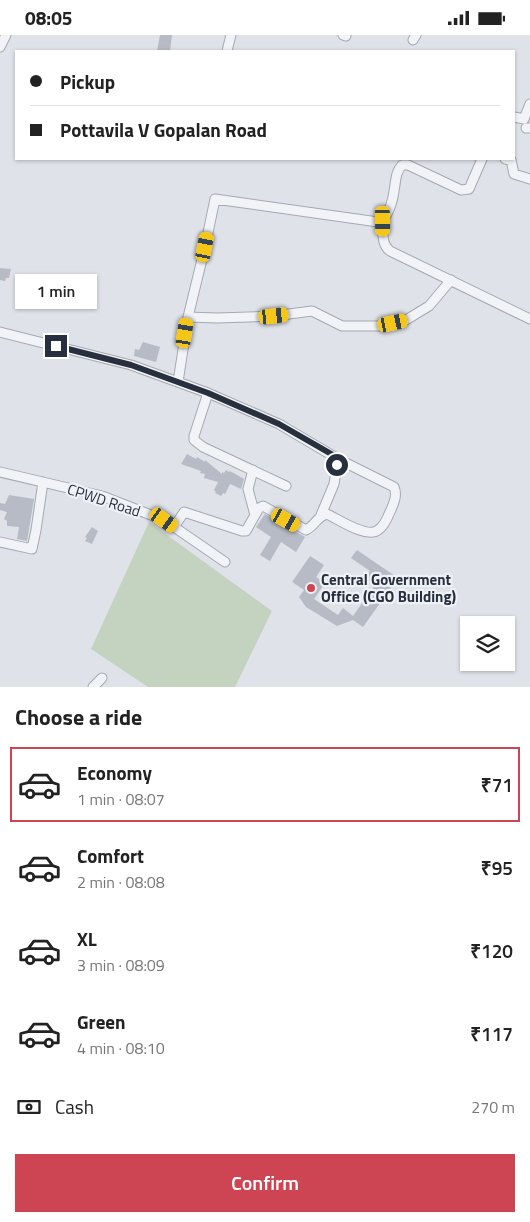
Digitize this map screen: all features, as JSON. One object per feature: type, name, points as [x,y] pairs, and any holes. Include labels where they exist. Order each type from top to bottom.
[{"type":"street","points":[[0,47],[6,35]]},
{"type":"street","points":[[227,50],[231,35]]},
{"type":"street","points":[[515,117],[524,119],[530,104]]},
{"type":"street","points":[[482,160],[468,189],[461,190],[408,165],[402,165],[396,171],[394,194],[383,221],[383,241],[387,249],[530,319]]},
{"type":"street","points":[[511,160],[514,174],[530,179]]},
{"type":"street","points":[[178,382],[188,317],[215,199],[378,222],[383,221]]},
{"type":"street","points":[[188,317],[274,316],[312,311],[342,326],[380,326],[406,320],[429,306],[451,280]]},
{"type":"street","points":[[0,332],[131,365],[208,393],[279,424],[394,487],[396,493],[393,505],[386,521],[378,531],[368,533],[327,514],[321,515]]},
{"type":"street","points":[[208,393],[194,441],[286,486]]},
{"type":"street","points":[[174,527],[184,512],[246,531],[255,515],[263,507],[306,530],[321,515],[334,484],[337,465],[340,459]]},
{"type":"street","points":[[252,470],[248,489],[255,515]]},
{"type":"street","name":"CPWD Road","points":[[0,472],[102,496],[164,520],[225,562]]},
{"type":"street","points":[[0,541],[32,549],[43,482]]},
{"type":"street","points":[[93,687],[102,678]]},
{"type":"green space","points":[[149,522],[272,611],[235,687],[148,687],[91,649]]},
{"type":"building","points":[[160,35],[172,35],[170,50],[157,50]]},
{"type":"building","points":[[0,268],[11,269],[9,278],[6,278],[5,281],[0,280]]},
{"type":"building","points":[[143,342],[160,347],[156,362],[134,356],[135,349],[139,350]]},
{"type":"building","points":[[187,454],[205,462],[205,460],[222,474],[226,470],[244,479],[241,489],[230,484],[225,494],[223,493],[221,496],[215,493],[214,490],[218,482],[204,478],[205,474],[200,473],[201,471],[181,464]]},
{"type":"building","points":[[9,495],[34,499],[27,541],[17,539],[19,527],[7,526],[7,521],[4,519],[7,512],[0,510],[0,503],[5,504]]},
{"type":"building","points":[[265,514],[305,537],[296,552],[281,542],[270,561],[260,555],[271,537],[256,527]]},
{"type":"building","points":[[92,527],[98,531],[92,544],[85,541],[87,538],[85,537]]},
{"type":"building","name":"Central Government Office (CGO Building)","points":[[357,550],[398,578],[363,627],[353,620],[337,626],[306,607],[299,597],[304,590],[292,582],[310,556],[324,565],[316,577],[325,583],[314,599],[338,615],[343,608],[353,616],[375,585],[365,578],[370,571],[351,558]]},
{"type":"place","name":"Central Government Office (CGO Building)","points":[[311,588]]},
{"type":"route","points":[[56,346],[131,365],[220,398],[279,424],[340,459],[337,465]]}]
